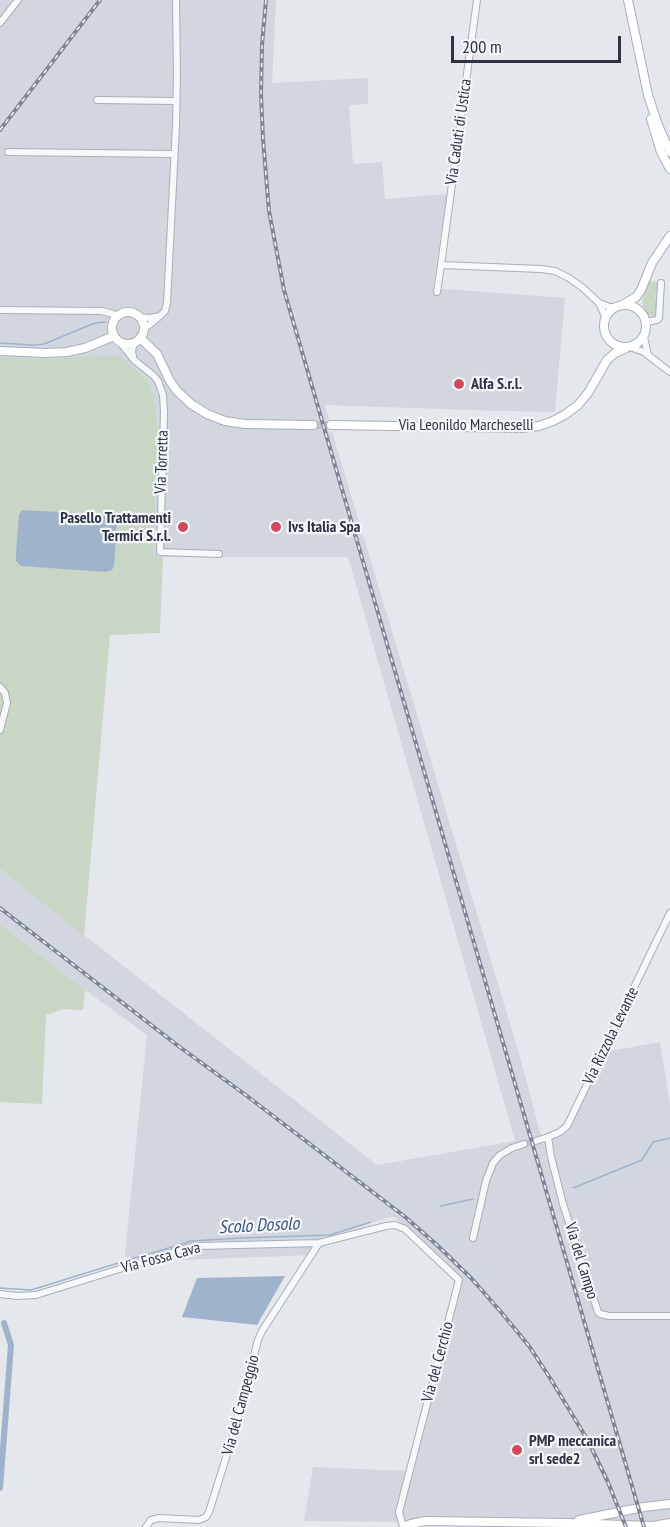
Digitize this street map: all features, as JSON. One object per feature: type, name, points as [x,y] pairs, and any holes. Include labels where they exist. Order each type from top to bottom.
[{"type":"street","points":[[0,23],[18,0]]},
{"type":"street","points":[[160,316],[150,318],[139,317],[128,312],[123,313],[116,318],[112,328],[116,338],[126,344],[139,337],[160,316],[167,303],[176,101],[176,0]]},
{"type":"street","name":"Via Caduti di Ustica","points":[[437,292],[477,0]]},
{"type":"street","points":[[628,0],[648,95],[670,152]]},
{"type":"street","points":[[648,95],[648,108],[656,136],[670,169]]},
{"type":"street","points":[[97,100],[176,101]]},
{"type":"street","points":[[656,136],[657,150],[670,174]]},
{"type":"street","points":[[8,153],[174,154]]},
{"type":"street","points":[[605,321],[608,314],[632,300],[640,290],[652,263],[670,236]]},
{"type":"street","points":[[441,265],[555,271],[576,283],[599,303],[610,307],[628,305],[635,308],[644,318],[657,320],[661,283]]},
{"type":"street","points":[[640,290],[648,355]]},
{"type":"street","points":[[599,303],[605,316],[604,330],[608,340],[607,360]]},
{"type":"street","points":[[0,310],[102,311],[113,314],[116,318]]},
{"type":"street","points":[[134,360],[132,351],[143,323],[139,317]]},
{"type":"street","points":[[606,334],[616,345],[637,349],[670,372]]},
{"type":"street","points":[[139,337],[161,361],[177,391],[207,414],[225,421],[245,424],[313,424]]},
{"type":"street","points":[[628,347],[639,343],[644,337]]},
{"type":"street","points":[[0,351],[67,352],[116,338]]},
{"type":"street","name":"Via Torretta","points":[[116,338],[134,360],[154,376],[163,395],[160,552],[219,554]]},
{"type":"street","name":"Via Leonildo Marcheselli","points":[[331,425],[522,428],[539,426],[566,414],[578,405],[588,393],[607,360],[628,347]]},
{"type":"street","points":[[0,687],[5,693],[7,703],[0,730]]},
{"type":"street","name":"Via Rizzola Levante","points":[[536,1141],[560,1132],[567,1126],[670,914]]},
{"type":"street","name":"Via del Campo","points":[[548,1137],[559,1188],[597,1312],[609,1316],[670,1316]]},
{"type":"street","points":[[473,1238],[486,1181],[493,1163],[500,1155],[524,1144]]},
{"type":"street","name":"Via Fossa Cava","points":[[0,1294],[17,1296],[36,1294],[198,1246],[319,1243],[395,1225]]},
{"type":"street","name":"Via del Cerchio","points":[[395,1225],[405,1229],[459,1280],[399,1512],[404,1527]]},
{"type":"street","name":"Via del Campeggio","points":[[146,1527],[151,1520],[159,1518],[199,1520],[206,1517],[234,1432],[258,1340],[319,1243]]},
{"type":"street","points":[[566,1523],[670,1504]]},
{"type":"street","points":[[404,1527],[425,1521],[653,1526],[670,1523]]},
{"type":"shaded area","points":[[0,0],[276,0],[272,83],[368,78],[368,104],[349,105],[353,164],[382,162],[385,199],[447,194],[433,288],[565,298],[555,412],[325,405],[329,420],[325,420],[329,432],[333,435],[520,1057],[541,1136],[535,1137],[537,1144],[543,1144],[564,1134],[605,1052],[660,1042],[670,1104],[670,1527],[513,1527],[513,1523],[304,1521],[313,1467],[406,1471],[457,1273],[395,1217],[330,1237],[310,1255],[183,1260],[176,1249],[127,1264],[125,1253],[147,1035],[0,924],[0,869],[377,1165],[515,1141],[348,557],[153,557],[158,428],[148,380],[136,371],[72,357],[50,359],[0,357]]},
{"type":"green space","points":[[648,281],[658,282],[655,297],[658,298],[657,314],[654,317],[648,315],[642,301]]},
{"type":"green space","points":[[119,356],[148,380],[154,397],[158,428],[153,556],[163,557],[160,633],[110,635],[84,936],[0,869],[0,357],[50,359]]},
{"type":"green space","points":[[0,924],[85,990],[83,1010],[64,1009],[46,1015],[42,1104],[0,1102]]},
{"type":"water","points":[[22,510],[112,515],[117,521],[112,570],[106,572],[21,566],[16,561],[16,553],[19,515]]},
{"type":"water","points":[[285,1276],[257,1325],[182,1317],[197,1278]]},
{"type":"waterway","points":[[0,343],[44,344],[95,323],[105,322]]},
{"type":"waterway","name":"Scolo Dosolo","points":[[573,1188],[642,1160],[653,1142],[670,1138]]},
{"type":"waterway","name":"Scolo Dosolo","points":[[441,1206],[473,1199]]},
{"type":"waterway","name":"Scolo Dosolo","points":[[149,1254],[191,1241],[330,1235],[371,1222]]},
{"type":"waterway","name":"Scolo Dosolo","points":[[0,1288],[31,1290],[141,1256]]},
{"type":"waterway","points":[[0,1488],[11,1345],[4,1323]]},
{"type":"tunnel","points":[[313,425],[331,425]]},
{"type":"tunnel","points":[[524,1144],[536,1141]]},
{"type":"railway","points":[[0,130],[100,0]]},
{"type":"railway","points":[[266,0],[262,45],[263,139],[269,211],[284,290],[644,1527]]},
{"type":"railway","points":[[0,908],[404,1216],[472,1279],[529,1346],[550,1378],[587,1439],[626,1527]]},
{"type":"place","name":"Alfa S.r.l.","points":[[459,384]]},
{"type":"place","name":"Pasello Trattamenti Termici S.r.l.","points":[[183,527]]},
{"type":"place","name":"Ivs Italia Spa","points":[[276,527]]},
{"type":"place","name":"PMP meccanica srl sede2","points":[[517,1450]]}]
